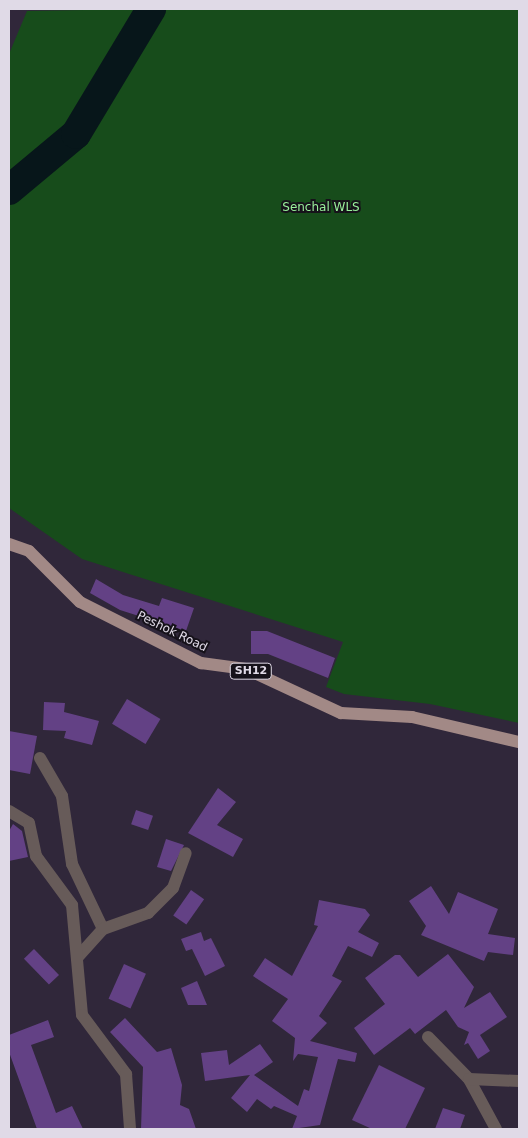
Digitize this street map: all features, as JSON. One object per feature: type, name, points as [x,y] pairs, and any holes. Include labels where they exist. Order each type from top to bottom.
[{"type":"main road","name":"Peshok Road","points":[[9,544],[30,551],[80,602],[201,663],[246,669],[341,713],[412,717],[519,742]]},
{"type":"street","points":[[40,758],[62,796],[72,864],[103,929]]},
{"type":"street","points":[[9,812],[29,822],[36,856],[72,905],[82,1015],[126,1074],[130,1129]]},
{"type":"street","points":[[77,958],[103,929],[148,913],[173,888],[186,853]]},
{"type":"street","points":[[428,1037],[469,1079],[496,1129]]},
{"type":"street","points":[[469,1079],[519,1081]]},
{"type":"green space","points":[[140,9],[68,127],[9,176],[9,54],[27,11]]},
{"type":"green space","name":"Senchal WLS","points":[[158,9],[519,9],[519,723],[430,704],[344,694],[326,687],[343,642],[82,559],[9,508],[9,197],[81,137]]},
{"type":"building","points":[[96,579],[123,595],[159,606],[162,598],[194,608],[186,631],[120,610],[90,593]]},
{"type":"building","points":[[251,631],[267,631],[335,658],[328,678],[268,654],[251,654]]},
{"type":"building","points":[[127,699],[160,719],[145,744],[112,724]]},
{"type":"building","points":[[44,702],[65,703],[64,712],[99,721],[92,745],[64,738],[66,731],[43,730]]},
{"type":"building","points":[[9,731],[37,736],[30,774],[9,770]]},
{"type":"building","points":[[218,788],[236,802],[217,825],[243,839],[233,857],[188,833]]},
{"type":"building","points":[[136,810],[153,816],[148,830],[131,824]]},
{"type":"building","points":[[13,824],[22,831],[28,857],[9,861],[9,831]]},
{"type":"building","points":[[166,839],[184,845],[171,871],[157,867]]},
{"type":"building","points":[[431,886],[449,914],[458,892],[498,909],[488,934],[515,938],[513,955],[488,952],[484,961],[421,935],[426,926],[409,901]]},
{"type":"building","points":[[191,890],[204,899],[186,925],[173,915]]},
{"type":"building","points":[[319,900],[365,909],[370,915],[358,932],[379,943],[372,957],[348,946],[332,976],[342,981],[319,1016],[327,1023],[310,1041],[357,1053],[355,1062],[338,1059],[320,1125],[292,1129],[297,1116],[274,1106],[271,1109],[257,1099],[247,1112],[231,1098],[250,1075],[205,1081],[201,1053],[227,1050],[229,1065],[260,1044],[273,1062],[254,1075],[298,1106],[304,1089],[309,1091],[318,1057],[298,1054],[293,1061],[295,1038],[272,1021],[288,999],[253,976],[265,958],[292,976],[318,926],[314,925]]},
{"type":"building","points":[[201,932],[204,941],[211,938],[225,966],[205,976],[192,949],[186,951],[181,939]]},
{"type":"building","points":[[34,949],[59,975],[49,985],[24,959]]},
{"type":"building","points":[[448,954],[474,987],[464,1008],[490,992],[507,1017],[480,1035],[490,1051],[478,1059],[468,1043],[464,1045],[469,1032],[458,1027],[446,1010],[415,1034],[410,1028],[374,1055],[354,1028],[385,1004],[365,978],[395,955],[400,955],[418,977]]},
{"type":"building","points":[[124,964],[146,974],[130,1008],[109,999]]},
{"type":"building","points":[[197,981],[207,1005],[188,1005],[181,988]]},
{"type":"building","points":[[125,1018],[157,1052],[171,1048],[182,1085],[180,1105],[189,1109],[196,1129],[141,1129],[143,1067],[110,1032]]},
{"type":"building","points":[[48,1020],[54,1037],[31,1045],[56,1113],[72,1106],[83,1129],[37,1129],[9,1052],[9,1035]]},
{"type":"building","points":[[379,1065],[425,1088],[405,1129],[372,1129],[352,1120]]},
{"type":"building","points":[[443,1108],[465,1115],[460,1129],[435,1129]]},
{"type":"waterway","points":[[9,190],[76,134],[151,9]]}]
